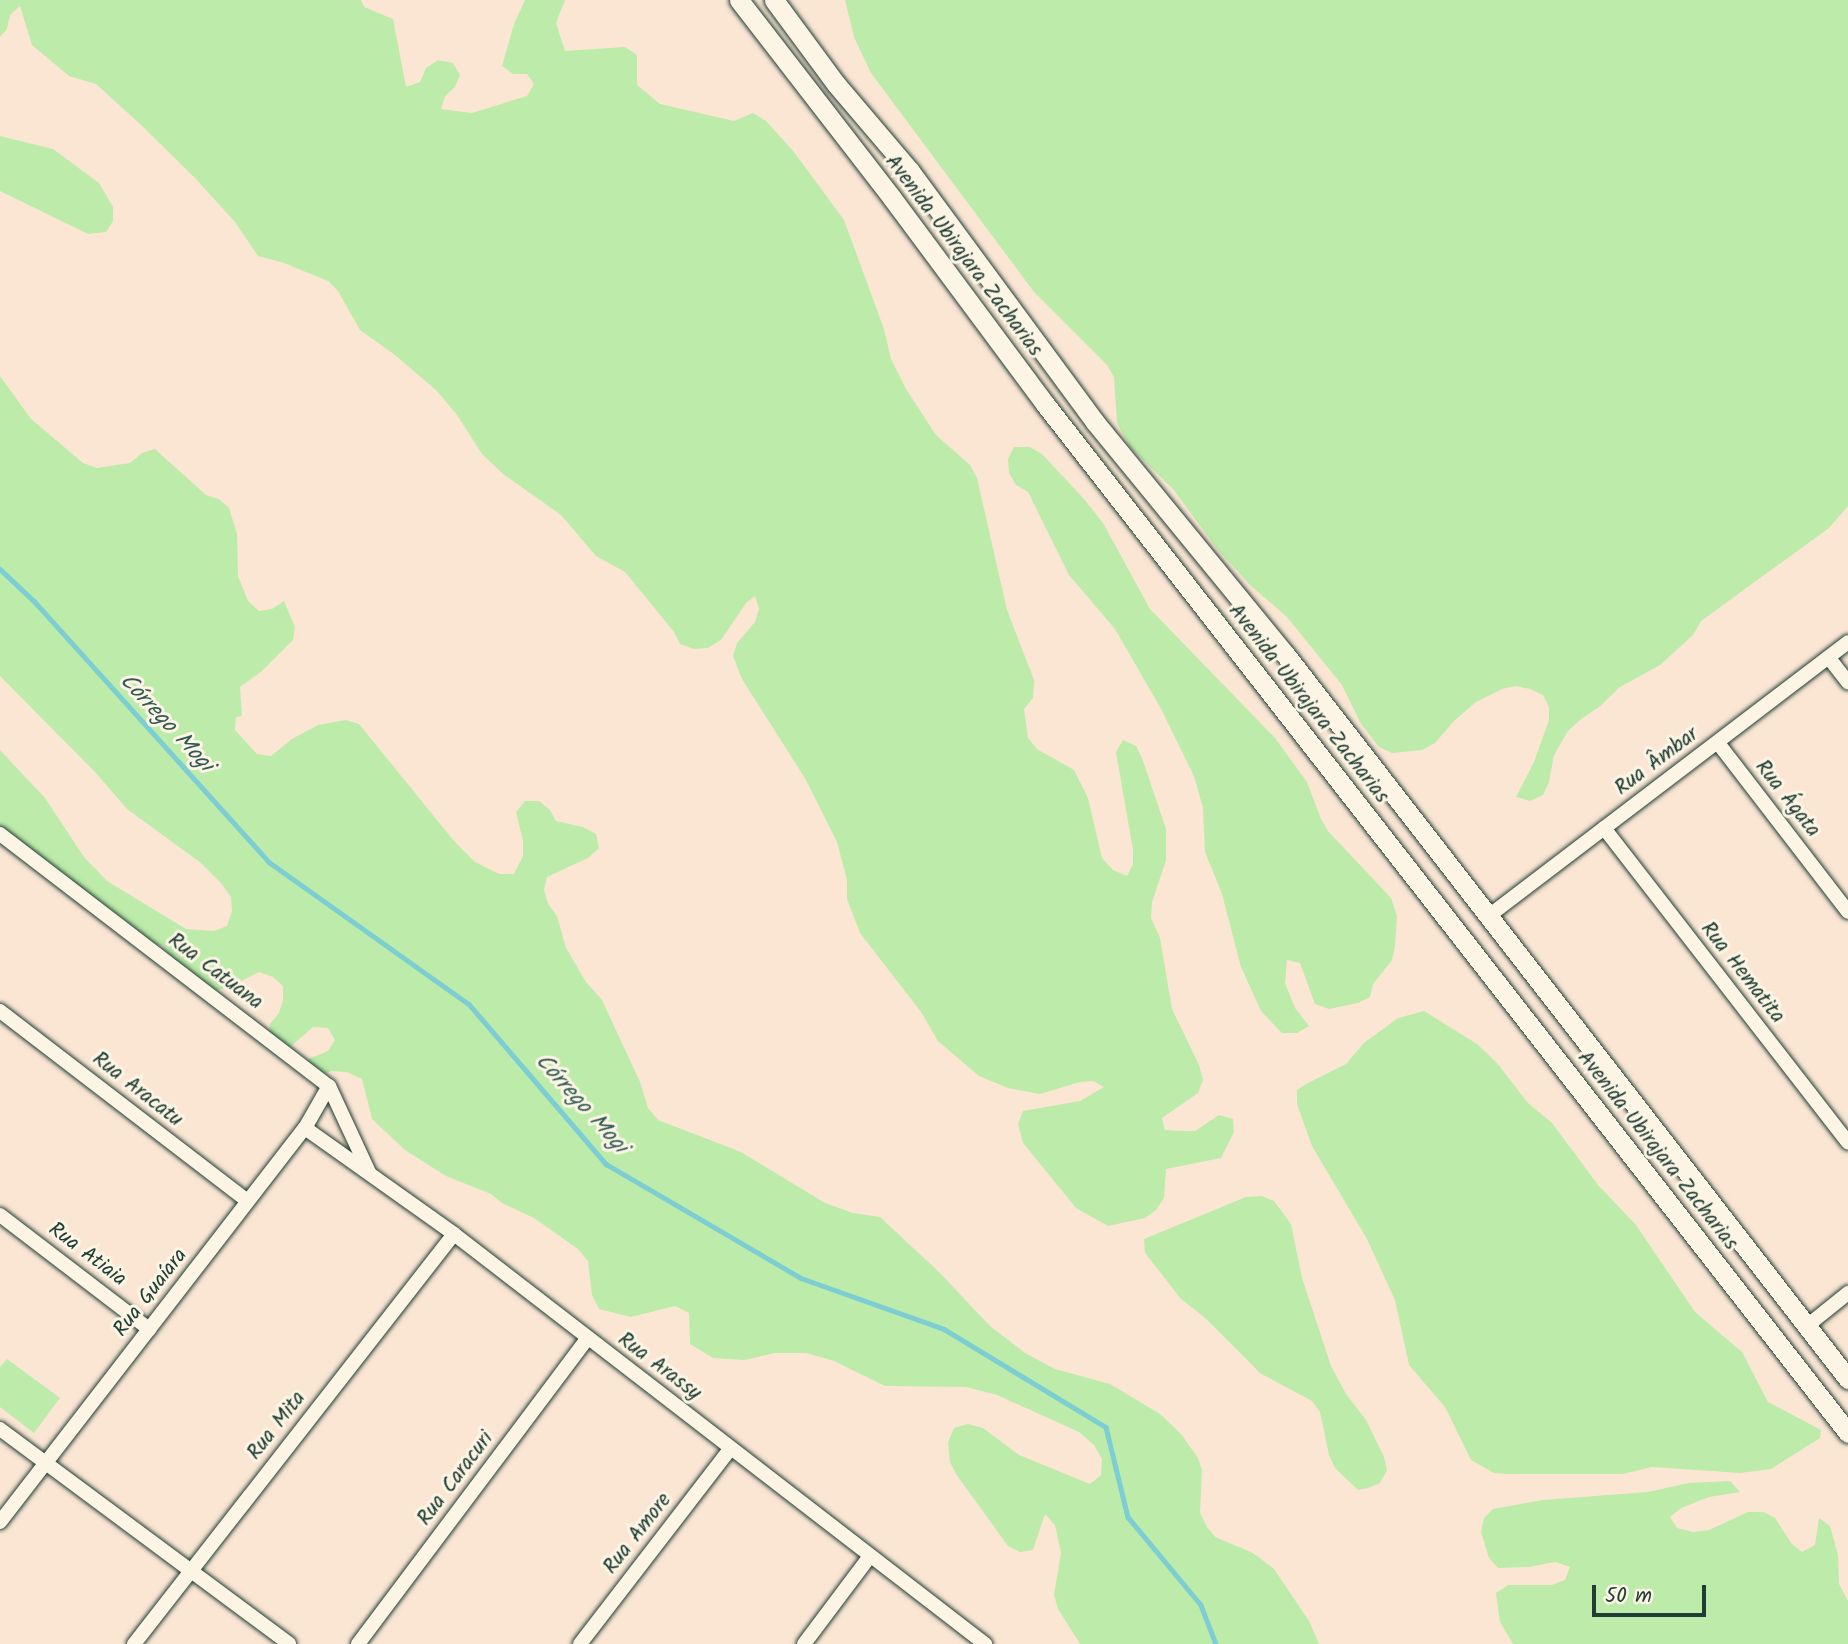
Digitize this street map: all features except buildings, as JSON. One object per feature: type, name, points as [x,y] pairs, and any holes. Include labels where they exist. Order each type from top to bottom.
[{"type":"main road","name":"Avenida Ubirajara Zacharias","points":[[739,0],[892,198],[1053,415],[1848,1433]]},
{"type":"main road","name":"Avenida Ubirajara Zacharias","points":[[774,0],[836,84],[910,171],[1095,422],[1285,654],[1848,1379]]},
{"type":"street","name":"Rua Âmbar","points":[[1490,915],[1848,642]]},
{"type":"street","points":[[1829,658],[1848,682]]},
{"type":"street","name":"Rua Ágata","points":[[1717,744],[1848,912]]},
{"type":"street","name":"Rua Hematita","points":[[1604,828],[1848,1143]]},
{"type":"street","name":"Rua Catuana","points":[[0,834],[330,1086],[369,1172]]},
{"type":"street","name":"Rua Aracatu","points":[[0,1011],[248,1201]]},
{"type":"street","name":"Rua Guaíara","points":[[0,1522],[305,1128],[330,1086]]},
{"type":"street","name":"Rua Arassy","points":[[305,1128],[454,1234],[985,1644]]},
{"type":"street","name":"Rua Atiaia","points":[[0,1215],[149,1329]]},
{"type":"street","name":"Rua Mita","points":[[134,1644],[454,1234]]},
{"type":"street","points":[[1807,1326],[1848,1293]]},
{"type":"street","name":"Rua Caracuri","points":[[358,1644],[587,1339]]},
{"type":"street","points":[[0,1429],[192,1569],[289,1644]]},
{"type":"street","name":"Rua Amore","points":[[580,1644],[730,1449]]},
{"type":"street","points":[[804,1644],[870,1556]]},
{"type":"green space","points":[[0,0],[361,0],[364,7],[393,19],[406,87],[420,82],[426,68],[438,60],[453,63],[460,75],[455,87],[445,96],[441,109],[472,113],[527,96],[534,84],[527,74],[513,74],[502,66],[514,24],[525,0],[565,0],[556,23],[565,51],[625,47],[637,55],[637,85],[660,104],[734,121],[753,113],[766,121],[794,152],[844,220],[884,329],[891,359],[906,389],[936,435],[970,465],[977,478],[1007,610],[1034,680],[1033,698],[1024,709],[1028,738],[1037,749],[1074,770],[1088,798],[1102,858],[1113,870],[1127,876],[1133,864],[1133,850],[1116,752],[1123,740],[1136,746],[1142,758],[1166,829],[1166,860],[1152,902],[1151,918],[1160,938],[1172,1009],[1199,1065],[1203,1080],[1198,1093],[1162,1118],[1165,1130],[1180,1131],[1195,1131],[1219,1115],[1233,1119],[1234,1132],[1221,1158],[1166,1169],[1164,1198],[1156,1210],[1145,1218],[1108,1226],[1076,1208],[1023,1143],[1018,1124],[1023,1111],[1080,1101],[1104,1087],[1093,1081],[1080,1082],[1040,1094],[1008,1088],[979,1076],[938,1041],[921,1012],[860,933],[847,899],[847,880],[837,842],[806,780],[742,679],[733,656],[737,643],[755,622],[759,609],[755,596],[746,603],[721,640],[708,648],[694,649],[680,644],[674,632],[625,572],[596,556],[561,515],[503,474],[482,454],[457,415],[437,391],[395,355],[360,330],[338,291],[328,281],[284,263],[258,256],[235,222],[141,125],[96,84],[69,76],[32,45],[20,6],[10,15],[7,29],[0,37]]},
{"type":"green space","points":[[845,0],[1848,0],[1848,506],[1829,528],[1701,621],[1693,635],[1660,665],[1620,687],[1568,731],[1554,755],[1549,782],[1543,795],[1530,801],[1516,797],[1534,762],[1549,720],[1549,707],[1543,695],[1530,689],[1516,686],[1502,689],[1476,702],[1454,721],[1435,743],[1422,750],[1392,753],[1379,747],[1361,724],[1342,685],[1287,617],[1251,586],[1218,550],[1173,489],[1130,447],[1117,423],[1114,377],[1107,365],[1034,292],[871,73],[854,37]]},
{"type":"green space","points":[[0,136],[53,149],[99,183],[113,207],[113,221],[106,232],[88,234],[0,191]]},
{"type":"green space","points":[[0,376],[31,419],[83,463],[97,468],[130,463],[142,453],[155,449],[206,495],[219,499],[229,508],[237,534],[238,576],[248,601],[259,611],[272,609],[284,601],[295,627],[293,640],[262,671],[240,687],[242,716],[236,717],[235,730],[257,754],[271,756],[292,739],[318,725],[346,720],[359,724],[454,841],[475,862],[499,874],[514,874],[523,856],[523,841],[516,812],[525,801],[539,801],[550,810],[556,821],[583,827],[596,834],[599,848],[588,858],[547,877],[544,890],[548,904],[557,916],[566,948],[586,982],[602,1000],[640,1082],[648,1108],[658,1120],[741,1152],[825,1203],[853,1213],[880,1217],[939,1272],[990,1326],[1025,1353],[1055,1369],[1110,1384],[1160,1414],[1181,1434],[1198,1458],[1202,1470],[1200,1513],[1207,1527],[1215,1537],[1253,1553],[1274,1569],[1309,1621],[1319,1644],[1080,1644],[1058,1609],[1054,1595],[1061,1553],[1055,1525],[1045,1514],[1033,1550],[1020,1552],[1008,1546],[956,1474],[950,1462],[948,1442],[954,1428],[968,1424],[983,1428],[1019,1455],[1090,1484],[1101,1475],[1102,1459],[1094,1445],[1079,1432],[997,1395],[966,1387],[885,1386],[834,1361],[806,1353],[775,1353],[745,1360],[713,1358],[690,1344],[689,1313],[675,1306],[631,1317],[599,1309],[592,1295],[588,1261],[578,1249],[534,1218],[502,1203],[491,1194],[446,1176],[405,1150],[372,1119],[362,1079],[347,1072],[331,1071],[323,1075],[306,1060],[328,1051],[335,1040],[328,1028],[313,1027],[290,1047],[269,1037],[270,1024],[279,1013],[283,1000],[283,986],[273,977],[259,972],[228,988],[206,988],[179,966],[162,946],[137,936],[0,826],[0,750],[45,798],[84,857],[107,881],[186,929],[214,931],[227,926],[232,911],[231,897],[221,883],[201,863],[127,809],[96,773],[0,676]]},
{"type":"green space","points":[[1014,447],[1030,447],[1042,454],[1084,499],[1103,523],[1150,609],[1275,738],[1307,782],[1328,831],[1391,898],[1397,916],[1395,946],[1392,960],[1373,984],[1370,997],[1358,1003],[1329,1009],[1315,1004],[1300,963],[1287,960],[1285,983],[1295,1008],[1309,1026],[1297,1033],[1282,1033],[1261,1011],[1241,967],[1222,894],[1205,852],[1203,808],[1194,776],[1160,707],[1115,629],[1069,575],[1028,492],[1016,485],[1009,473],[1008,459]]},
{"type":"green space","points":[[1424,1011],[1477,1044],[1497,1063],[1528,1103],[1552,1123],[1598,1185],[1636,1225],[1695,1312],[1742,1352],[1768,1402],[1821,1430],[1820,1438],[1771,1469],[1740,1473],[1652,1467],[1623,1474],[1508,1474],[1494,1473],[1471,1460],[1445,1407],[1409,1365],[1395,1300],[1367,1239],[1312,1146],[1297,1104],[1297,1090],[1346,1064],[1364,1043],[1398,1018]]},
{"type":"green space","points":[[1262,1196],[1274,1201],[1291,1224],[1302,1278],[1331,1366],[1346,1394],[1366,1420],[1384,1457],[1387,1470],[1380,1483],[1368,1488],[1358,1490],[1335,1468],[1329,1455],[1320,1412],[1312,1401],[1260,1373],[1204,1317],[1181,1299],[1145,1253],[1144,1239],[1246,1197]]},
{"type":"green space","points":[[7,1359],[60,1398],[34,1433],[0,1407],[0,1367]]},
{"type":"green space","points":[[1730,1481],[1740,1492],[1709,1497],[1681,1508],[1670,1517],[1677,1528],[1693,1532],[1709,1530],[1748,1512],[1764,1512],[1775,1518],[1791,1543],[1802,1552],[1815,1545],[1819,1518],[1830,1526],[1838,1555],[1839,1584],[1848,1601],[1848,1644],[1513,1644],[1500,1622],[1496,1593],[1508,1585],[1552,1585],[1565,1580],[1570,1567],[1555,1562],[1528,1567],[1498,1568],[1489,1558],[1481,1532],[1484,1518],[1493,1509],[1543,1500],[1648,1492],[1689,1483]]},
{"type":"waterway","name":"Córrego Mogi","points":[[0,569],[35,602],[269,862],[469,1004],[606,1164],[801,1278],[944,1329],[1106,1427],[1128,1517],[1201,1605],[1216,1644]]}]
